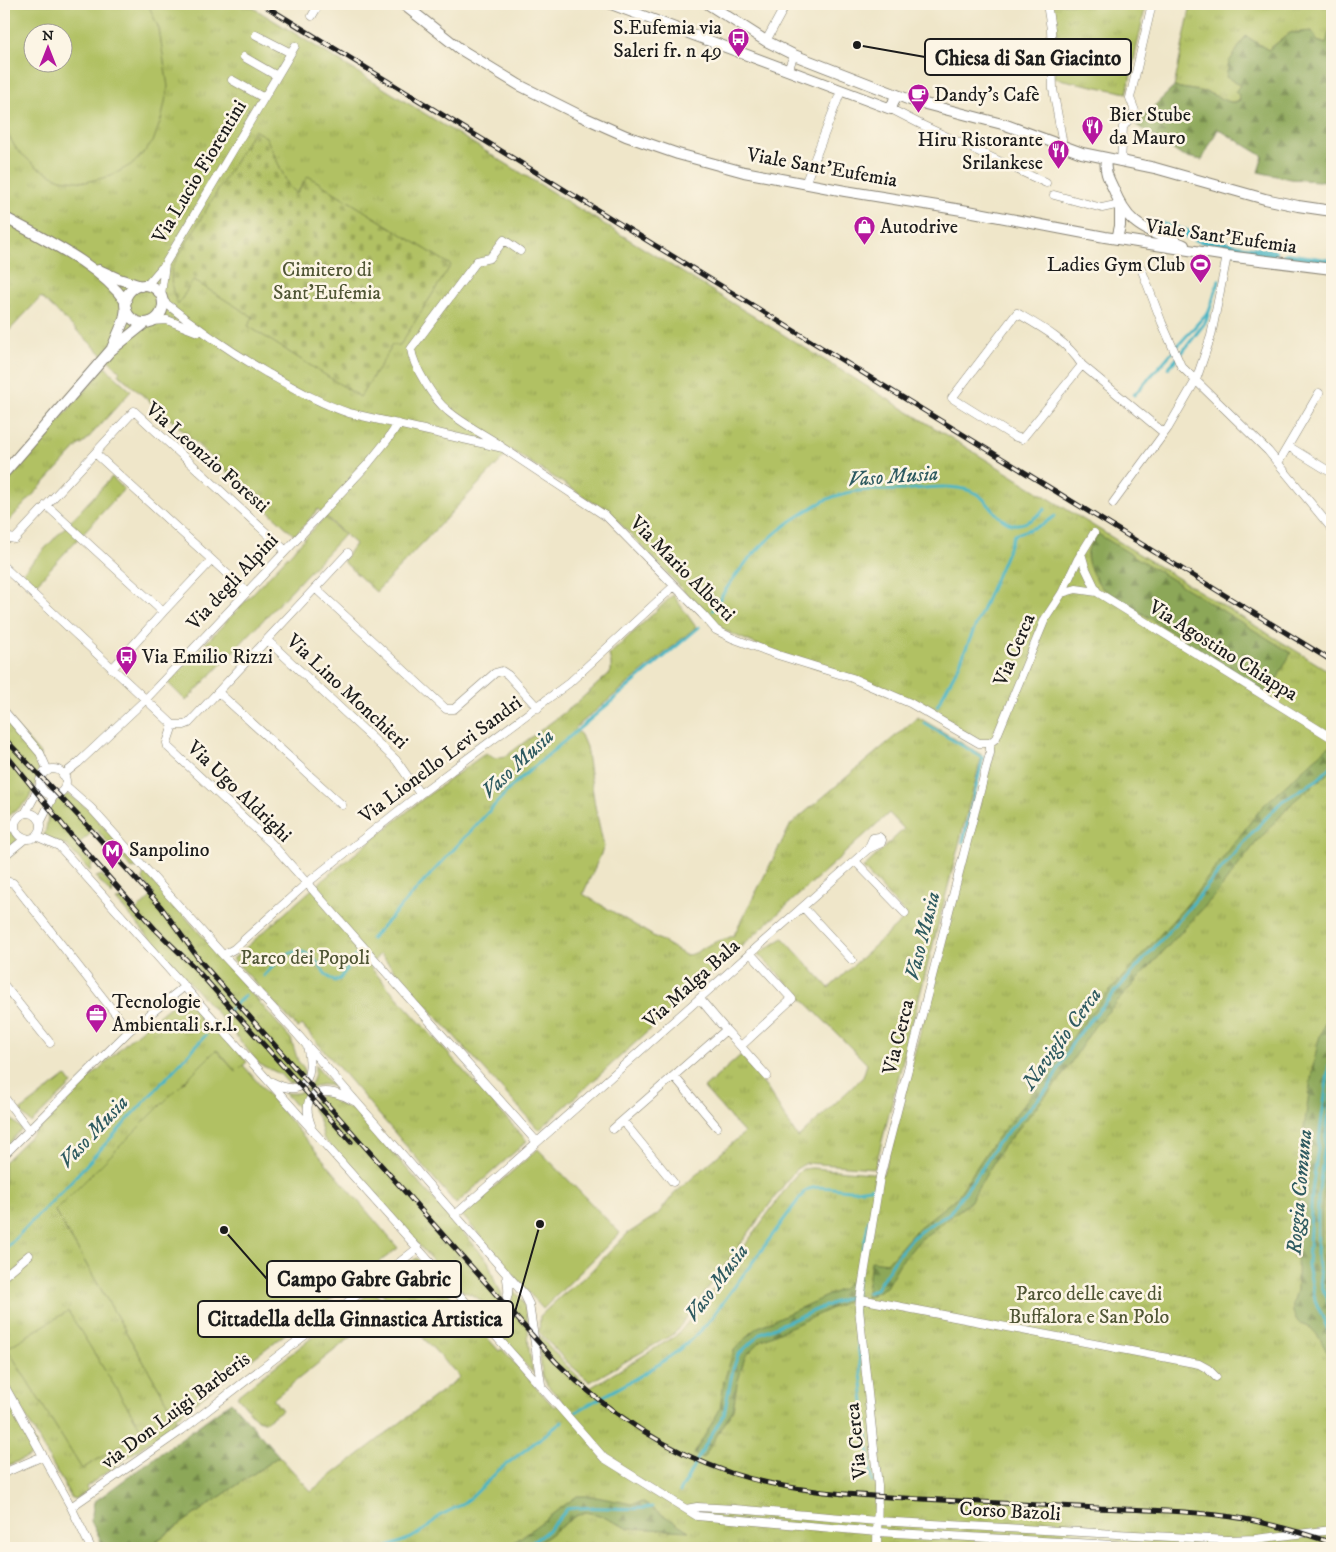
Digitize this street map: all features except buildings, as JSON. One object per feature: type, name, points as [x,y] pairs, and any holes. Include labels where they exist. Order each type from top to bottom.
[{"type":"street","points":[[312,16],[319,4]]},
{"type":"street","name":"Viale Sant'Eufemia","points":[[403,4],[460,49],[519,85],[626,136],[678,154],[744,172],[805,184],[968,210],[1117,239],[1227,256],[1332,269]]},
{"type":"street","points":[[611,4],[891,109],[1046,183]]},
{"type":"street","points":[[708,4],[766,41],[794,55],[910,100],[1006,126],[1082,153],[1155,168],[1265,199],[1332,211]]},
{"type":"street","points":[[766,41],[786,4]]},
{"type":"street","points":[[1047,4],[1051,29],[1053,89],[1062,139],[1061,145]]},
{"type":"street","points":[[1122,162],[1123,127],[1135,111],[1130,98],[1152,4]]},
{"type":"street","points":[[256,35],[290,53]]},
{"type":"street","name":"Via Lucio Fiorentini","points":[[144,285],[165,264],[295,46]]},
{"type":"street","points":[[788,70],[794,55]]},
{"type":"street","points":[[244,57],[277,76]]},
{"type":"street","name":"Via Lucio Fiorentini","points":[[232,80],[264,98]]},
{"type":"street","points":[[805,184],[840,91]]},
{"type":"street","points":[[891,109],[896,95]]},
{"type":"street","points":[[1106,158],[1107,175],[1120,204],[1134,221],[1156,233],[1198,251]]},
{"type":"street","points":[[1054,195],[1102,208],[1120,204]]},
{"type":"street","points":[[1117,239],[1120,226],[1120,204]]},
{"type":"street","points":[[4,218],[50,242],[82,262],[114,287],[133,319],[148,322]]},
{"type":"street","name":"Via Mario Alberti","points":[[520,251],[504,240],[490,258],[477,261],[411,349],[412,357],[425,383],[447,411],[607,517],[716,630],[778,655],[852,678],[910,703],[979,743],[990,743]]},
{"type":"street","points":[[1113,503],[1164,433],[1196,380],[1211,336],[1227,256]]},
{"type":"street","points":[[4,473],[110,351],[160,313],[162,298],[157,290],[120,279],[82,262]]},
{"type":"street","name":"Via Lucio Fiorentini","points":[[162,298],[165,264]]},
{"type":"street","points":[[1140,268],[1180,366],[1268,451],[1332,529]]},
{"type":"street","points":[[110,351],[124,320],[130,292],[144,285]]},
{"type":"street","name":"Via Mario Alberti","points":[[162,298],[209,337]]},
{"type":"street","points":[[1082,365],[1022,439],[1013,436],[952,398],[1018,313],[1053,335],[1076,356],[1082,365],[1164,433]]},
{"type":"street","name":"Via Mario Alberti","points":[[148,322],[172,321],[209,337],[306,396],[325,405],[349,413],[503,448]]},
{"type":"street","points":[[1278,463],[1319,393]]},
{"type":"street","name":"Via Leonzio Foresti","points":[[4,537],[15,538],[134,411],[285,550]]},
{"type":"street","name":"Via degli Alpini","points":[[63,775],[78,764],[145,700],[367,465],[398,424]]},
{"type":"street","points":[[1288,446],[1332,473]]},
{"type":"street","points":[[95,452],[247,592]]},
{"type":"street","points":[[46,505],[163,612]]},
{"type":"street","name":"Via Cerca","points":[[877,1548],[878,1486],[860,1299],[880,1177],[990,753],[990,743],[996,738],[1045,619],[1062,592],[1081,553],[1094,534]]},
{"type":"street","points":[[173,725],[189,723],[348,553]]},
{"type":"street","points":[[1081,553],[1087,573],[1097,592]]},
{"type":"street","points":[[112,669],[212,560]]},
{"type":"street","points":[[4,567],[145,700]]},
{"type":"street","name":"Via Lionello Levi Sandri","points":[[223,954],[234,949],[307,883],[420,794],[538,708],[569,683],[674,586]]},
{"type":"street","points":[[315,588],[446,710],[454,710],[494,673],[502,671],[508,675],[538,708]]},
{"type":"street","name":"Via Agostino Chiappa","points":[[1062,592],[1076,589],[1097,592],[1332,738]]},
{"type":"street","name":"Via Lino Monchieri","points":[[267,640],[396,760],[420,794]]},
{"type":"street","points":[[218,692],[342,805]]},
{"type":"street","name":"Via Ugo Aldrighi","points":[[145,700],[173,725],[167,742],[168,747],[272,844],[307,883]]},
{"type":"street","points":[[4,711],[40,753],[48,771]]},
{"type":"street","points":[[26,838],[18,834],[16,830],[18,818],[26,812],[40,786],[43,774],[53,770],[59,771],[63,775],[65,785],[90,808],[306,1044],[524,1294],[529,1304],[538,1373],[542,1387]]},
{"type":"street","points":[[40,786],[43,791],[54,795],[61,792],[65,785]]},
{"type":"street","points":[[4,856],[26,838],[36,836],[41,830],[41,821],[54,795]]},
{"type":"street","points":[[26,812],[36,815],[41,821]]},
{"type":"street","points":[[4,833],[16,823]]},
{"type":"street","name":"Corso Bazoli","points":[[36,836],[59,846],[604,1458],[658,1490],[677,1505],[697,1516],[877,1532],[1169,1548]]},
{"type":"street","name":"Via Malga Bala","points":[[456,1215],[868,850]]},
{"type":"street","points":[[855,861],[905,913]]},
{"type":"street","points":[[4,881],[13,883],[129,1031]]},
{"type":"street","points":[[307,883],[537,1142]]},
{"type":"street","points":[[803,907],[852,960]]},
{"type":"street","points":[[741,1046],[792,999],[750,954]]},
{"type":"street","points":[[4,985],[50,1043]]},
{"type":"street","points":[[4,1155],[129,1031],[185,986]]},
{"type":"street","points":[[700,999],[767,1076]]},
{"type":"street","points":[[613,1129],[726,1030]]},
{"type":"street","points":[[268,1080],[287,1088],[295,1089],[304,1084],[308,1076],[309,1067],[306,1044]]},
{"type":"street","points":[[674,1076],[717,1127]]},
{"type":"street","points":[[314,1131],[308,1116],[308,1106],[309,1099],[314,1094],[321,1091],[334,1093],[358,1103]]},
{"type":"street","points":[[4,1097],[29,1130]]},
{"type":"street","points":[[623,1121],[673,1182]]},
{"type":"street","name":"via Don Luigi Barberis","points":[[71,1508],[182,1430],[418,1248]]},
{"type":"street","points":[[4,1276],[29,1255]]},
{"type":"street","points":[[468,1304],[479,1310],[487,1311],[495,1310],[502,1306],[508,1294],[506,1273]]},
{"type":"street","points":[[860,1299],[1199,1364],[1216,1377]]},
{"type":"street","points":[[4,1388],[43,1456],[91,1548]]},
{"type":"street","points":[[4,1473],[43,1456]]},
{"type":"street","name":"Corso Bazoli","points":[[686,1509],[697,1507],[735,1509],[877,1521],[1228,1540],[1255,1539],[1332,1530]]},
{"type":"street","points":[[1316,1548],[1332,1547]]},
{"type":"green space","name":"Parco delle cave di Buffalora e San Polo","points":[[4,4],[247,4],[1332,673],[1332,1548],[146,1548],[279,1456],[311,1491],[460,1377],[376,1288],[417,1258],[499,1351],[502,1349],[554,1407],[563,1402],[547,1385],[542,1375],[538,1334],[590,1388],[677,1335],[695,1314],[802,1169],[812,1168],[883,1174],[994,750],[914,703],[777,653],[718,628],[701,614],[677,583],[610,513],[511,450],[376,592],[343,561],[355,544],[318,509],[295,536],[179,427],[118,374],[120,371],[41,297],[4,336]]},
{"type":"green space","points":[[4,4],[148,4],[159,29],[168,87],[162,117],[153,142],[134,163],[111,176],[86,182],[60,179],[37,167],[17,150],[4,128]]},
{"type":"green space","points":[[1051,4],[1146,4],[1127,93],[1054,78],[1057,33]]},
{"type":"green space","points":[[1191,4],[1332,4],[1332,30],[1329,32],[1327,44],[1290,33],[1268,50],[1246,36],[1239,95],[1241,99],[1236,102],[1230,102],[1206,92],[1174,87]]},
{"type":"green space","points":[[1332,30],[1332,182],[1290,179],[1258,172],[1263,156],[1218,129],[1202,160],[1182,156],[1135,124],[1174,87],[1206,92],[1230,102],[1240,100],[1239,95],[1235,92],[1240,85],[1226,77],[1229,62],[1246,36],[1268,50],[1290,33],[1312,31],[1317,41],[1326,44],[1329,32]]},
{"type":"green space","name":"Cimitero di Sant'Eufemia","points":[[254,130],[266,137],[289,187],[297,193],[308,176],[451,265],[400,345],[390,346],[390,350],[360,397],[248,326],[253,317],[193,280],[178,305],[176,300],[171,282],[172,267]]},
{"type":"green space","points":[[105,367],[131,391],[6,524],[4,522],[4,485]]},
{"type":"green space","points":[[112,477],[124,489],[36,584],[23,572]]},
{"type":"green space","points":[[325,517],[344,535],[186,701],[168,683]]},
{"type":"green space","points":[[1098,534],[1291,653],[1269,694],[1102,588],[1091,571],[1087,556]]},
{"type":"green space","name":"Parco dei Popoli","points":[[673,595],[696,627],[575,728],[581,735],[586,747],[595,806],[604,847],[583,894],[685,955],[696,953],[734,935],[791,824],[918,717],[982,755],[875,1168],[806,1163],[795,1170],[675,1333],[590,1382],[568,1363],[539,1332],[540,1316],[587,1275],[627,1234],[658,1214],[674,1194],[744,1133],[704,1088],[741,1055],[768,1090],[798,1138],[863,1077],[867,1064],[758,954],[783,938],[829,988],[907,916],[863,868],[904,829],[889,813],[539,1130],[380,954],[369,966],[527,1141],[456,1204],[302,1025],[298,1028],[233,959],[319,883],[424,798],[486,753],[494,758],[506,756],[573,706],[611,672],[609,655]]},
{"type":"green space","points":[[4,713],[40,754],[34,789],[23,805],[4,819]]},
{"type":"green space","points":[[1329,746],[1332,749],[1332,770],[1294,801],[1255,844],[1217,893],[1094,1027],[1061,1078],[1002,1148],[970,1202],[920,1240],[900,1263],[886,1287],[866,1298],[871,1261],[887,1263],[917,1229],[957,1197],[990,1147],[1052,1068],[1086,1018],[1189,902],[1262,807]]},
{"type":"green space","points":[[69,794],[87,808],[119,844],[111,846],[96,829],[77,845],[92,863],[90,871],[67,846],[44,836],[51,806],[60,798]]},
{"type":"green space","points":[[11,832],[18,840],[4,851],[4,838]]},
{"type":"green space","points":[[123,849],[140,867],[132,869],[122,857]]},
{"type":"green space","points":[[144,872],[183,914],[291,1039],[298,1061],[304,1068],[304,1076],[300,1082],[288,1083],[280,1074],[259,1064],[230,1028],[116,900],[123,899],[135,912],[154,894],[143,880]]},
{"type":"green space","points":[[102,875],[113,888],[112,895],[96,877]]},
{"type":"green space","points":[[182,997],[191,998],[247,1062],[236,1072],[217,1050],[55,1211],[176,1417],[177,1422],[86,1487],[88,1491],[75,1499],[71,1497],[4,1378],[4,1296],[8,1291],[4,1284],[4,1162],[130,1039]]},
{"type":"green space","points":[[1332,1002],[1332,1150],[1322,1207],[1322,1257],[1328,1292],[1332,1302],[1332,1364],[1316,1333],[1306,1325],[1299,1323],[1296,1319],[1293,1307],[1297,1290],[1298,1184],[1303,1136],[1318,1042]]},
{"type":"green space","points":[[216,1050],[236,1072],[243,1065],[398,1248],[176,1417],[55,1211]]},
{"type":"green space","points":[[315,1065],[333,1087],[320,1085],[310,1090],[306,1094],[302,1113],[284,1092],[297,1093],[307,1088],[313,1079]]},
{"type":"green space","points":[[66,1076],[72,1084],[31,1123],[20,1111]]},
{"type":"green space","points":[[321,1095],[330,1097],[336,1103],[357,1112],[488,1261],[502,1299],[494,1306],[485,1304],[476,1297],[457,1288],[324,1139],[318,1117],[313,1110],[313,1102]]},
{"type":"green space","points":[[11,1119],[22,1129],[4,1148],[4,1124]]},
{"type":"green space","points":[[538,1149],[620,1233],[543,1309],[462,1215]]},
{"type":"green space","points":[[853,1279],[852,1299],[762,1340],[745,1357],[737,1384],[733,1410],[703,1458],[694,1454],[720,1409],[724,1381],[734,1350],[756,1328],[842,1289]]},
{"type":"green space","points":[[373,1290],[389,1309],[390,1317],[387,1322],[381,1328],[374,1319],[273,1399],[282,1410],[265,1422],[257,1420],[237,1396]]},
{"type":"green space","points":[[513,1292],[520,1298],[526,1311],[534,1374],[481,1316],[493,1317],[503,1313],[510,1304]]},
{"type":"green space","points":[[68,1311],[143,1432],[82,1469],[7,1348]]},
{"type":"green space","points":[[4,1385],[37,1446],[31,1456],[4,1467]]},
{"type":"green space","points":[[231,1402],[279,1456],[146,1548],[104,1548],[91,1521],[94,1502]]},
{"type":"green space","points":[[577,1496],[591,1496],[632,1504],[642,1502],[689,1531],[627,1528],[599,1515],[585,1512],[574,1517],[532,1548],[503,1548],[513,1543]]},
{"type":"waterway","points":[[1152,224],[1238,249],[1273,254]]},
{"type":"waterway","points":[[1287,257],[1332,264]]},
{"type":"waterway","name":"Vaso Musia","points":[[1168,368],[1206,321],[1219,280]]},
{"type":"waterway","name":"Vaso Musia","points":[[1134,395],[1207,313]]},
{"type":"waterway","name":"Vaso Musia","points":[[713,610],[742,567],[765,543],[791,521],[823,501],[838,495],[865,490],[903,490],[937,487],[963,489],[977,494],[1001,518],[1012,524],[1022,524],[1034,518],[1045,509]]},
{"type":"waterway","name":"Vaso Musia","points":[[937,706],[959,665],[1014,535],[1042,525],[1055,516]]},
{"type":"waterway","name":"Vaso Musia","points":[[371,939],[515,783],[699,627]]},
{"type":"waterway","name":"Vaso Musia","points":[[924,723],[983,758],[963,842]]},
{"type":"waterway","name":"Naviglio Cerca","points":[[867,1293],[876,1289],[898,1255],[912,1238],[926,1227],[948,1215],[983,1167],[996,1145],[1049,1087],[1073,1042],[1087,1024],[1250,835],[1282,801],[1317,780],[1332,766]]},
{"type":"waterway","name":"Vaso Musia","points":[[264,976],[288,954],[301,952],[316,961],[326,975],[334,981],[340,979],[356,955]]},
{"type":"waterway","name":"Vaso Musia","points":[[226,1014],[245,995]]},
{"type":"waterway","name":"Vaso Musia","points":[[4,1250],[63,1190],[206,1035]]},
{"type":"waterway","name":"Roggia Comuna","points":[[1332,1044],[1312,1192],[1308,1265],[1315,1300],[1332,1339]]},
{"type":"waterway","points":[[1332,1088],[1318,1197],[1317,1259],[1322,1287],[1332,1313]]},
{"type":"waterway","name":"Vaso Musia","points":[[576,1412],[645,1373],[678,1351],[693,1338],[707,1324],[805,1191],[815,1187],[858,1190],[876,1187],[876,1185]]},
{"type":"waterway","name":"Vaso Musia","points":[[869,1220],[854,1303],[872,1482]]},
{"type":"waterway","name":"Naviglio Cerca","points":[[680,1492],[724,1414],[733,1369],[738,1355],[761,1333],[856,1295]]},
{"type":"waterway","name":"Vaso Musia","points":[[385,1548],[411,1538],[427,1528],[439,1516],[472,1497],[500,1469],[562,1422]]},
{"type":"waterway","name":"Naviglio Cerca","points":[[522,1548],[547,1531],[567,1509],[589,1507],[631,1509],[652,1507]]},
{"type":"railway","points":[[262,4],[1332,661]]},
{"type":"railway","points":[[4,738],[86,824],[161,907],[201,962],[556,1362],[595,1397],[659,1441],[706,1464],[731,1473],[754,1480],[802,1489],[873,1496],[1209,1514],[1267,1524],[1332,1543]]},
{"type":"railway","points":[[4,752],[71,835],[155,929],[195,968],[351,1142]]},
{"type":"place","name":"Chiesa di San Giacinto","points":[[857,45]]},
{"type":"place","name":"S.Eufemia via Saleri fr. n 49","points":[[738,58]]},
{"type":"place","name":"Dandy's Cafè","points":[[918,114]]},
{"type":"place","name":"Bier Stube da Mauro","points":[[1093,146]]},
{"type":"place","name":"Hiru Ristorante Srilankese","points":[[1059,170]]},
{"type":"place","name":"Autodrive","points":[[864,246]]},
{"type":"place","name":"Ladies Gym Club","points":[[1201,284]]},
{"type":"place","name":"Via Emilio Rizzi","points":[[126,676]]},
{"type":"place","name":"Sanpolino","points":[[113,869]]},
{"type":"place","name":"Tecnologie Ambientali s.r.l.","points":[[96,1033]]},
{"type":"place","name":"Cittadella della Ginnastica Artistica","points":[[540,1224]]},
{"type":"place","name":"Campo Gabre Gabric","points":[[224,1230]]}]
